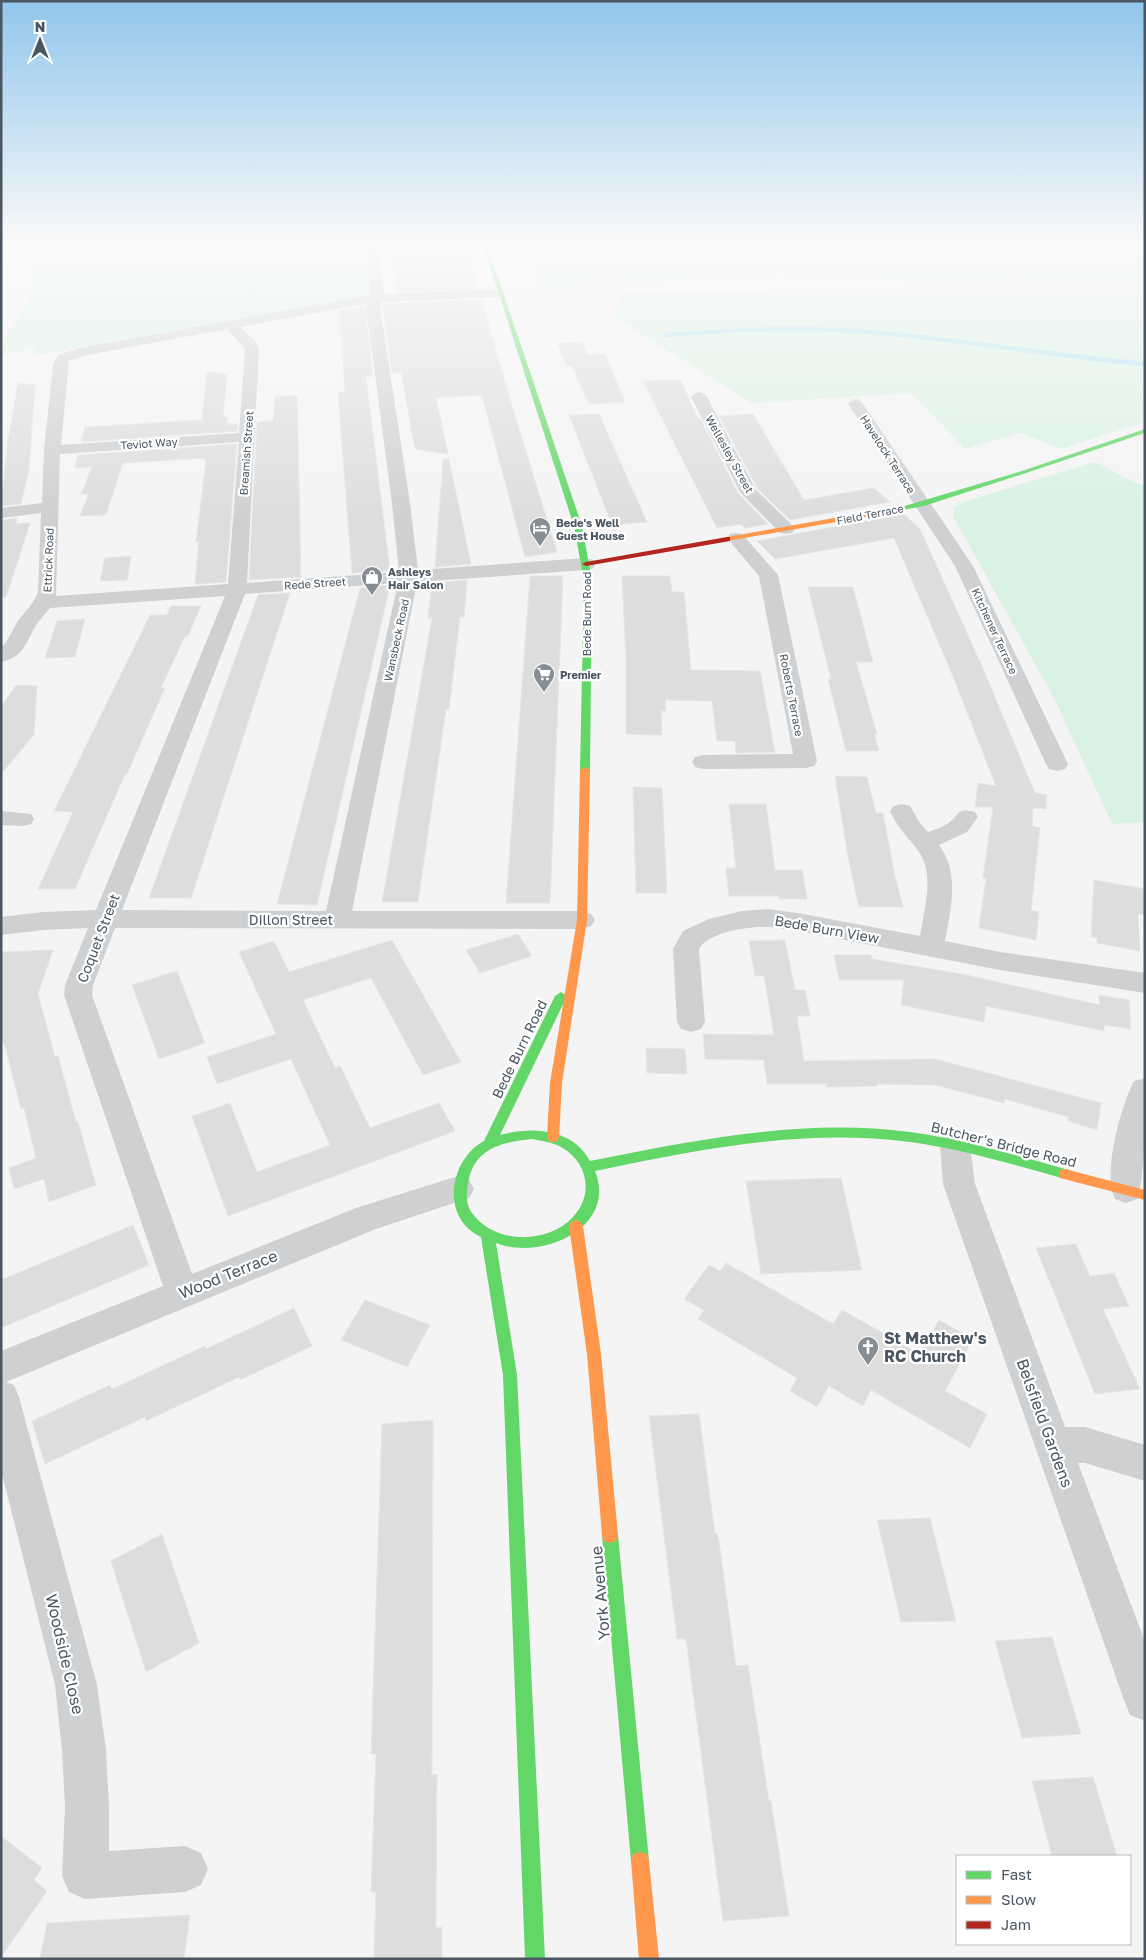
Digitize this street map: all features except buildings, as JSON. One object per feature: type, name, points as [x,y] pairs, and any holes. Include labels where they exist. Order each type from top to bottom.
[{"type":"main road","name":"Bede Burn Road","points":[[515,336],[578,526],[588,581],[582,920],[556,1083],[553,1137]]},
{"type":"main road","name":"Field Terrace","points":[[586,564],[786,530],[921,504],[1145,431]]},
{"type":"main road","name":"Bede Burn Road","points":[[490,1142],[574,968]]},
{"type":"main road","name":"Butcher's Bridge Road","points":[[588,1167],[710,1142],[778,1134],[862,1133],[909,1136],[955,1145],[1135,1193]]},
{"type":"main road","points":[[532,1134],[553,1137],[572,1147],[588,1167],[594,1183],[592,1202],[576,1226],[557,1238],[534,1244],[509,1243],[488,1236],[470,1222],[462,1208],[458,1189],[463,1169],[473,1155],[490,1142],[509,1136],[532,1134]]},
{"type":"main road","name":"York Avenue","points":[[576,1226],[594,1354],[649,1959]]},
{"type":"main road","points":[[488,1236],[510,1374],[535,1959]]},
{"type":"street","name":"Ettrick Road","points":[[3,661],[16,646],[27,623],[44,603],[48,592],[52,450],[60,365],[63,358],[80,352],[163,336]]},
{"type":"street","name":"Breamish Street","points":[[237,589],[252,350],[251,345],[242,336]]},
{"type":"street","name":"Wansbeck Road","points":[[337,919],[409,576],[401,503],[377,336]]},
{"type":"street","name":"Wellesley Street","points":[[699,397],[749,492],[786,530]]},
{"type":"street","name":"Havelock Terrace","points":[[856,404],[921,504]]},
{"type":"street","name":"Teviot Way","points":[[52,450],[247,437]]},
{"type":"street","name":"Kitchener Terrace","points":[[921,504],[964,566],[1057,764]]},
{"type":"street","name":"Ettrick Road","points":[[1,513],[50,507]]},
{"type":"street","name":"Roberts Terrace","points":[[703,762],[806,761],[768,575],[736,538]]},
{"type":"street","name":"Rede Street","points":[[44,603],[586,564]]},
{"type":"street","name":"Coquet Street","points":[[182,1293],[78,995],[78,985],[237,589]]},
{"type":"street","points":[[902,811],[909,826],[937,858],[941,875],[932,947]]},
{"type":"street","points":[[924,842],[957,829],[964,824],[966,817]]},
{"type":"street","name":"Bede Burn View","points":[[691,1022],[686,949],[692,936],[718,925],[742,920],[767,918],[798,922],[1000,961],[1145,983]]},
{"type":"street","name":"Dillon Street","points":[[1,926],[43,921],[104,919],[582,920]]},
{"type":"street","points":[[1135,1193],[1130,1134],[1145,1090]]},
{"type":"street","name":"Belsfield Gardens","points":[[955,1145],[959,1184],[1145,1700]]},
{"type":"street","name":"Wood Terrace","points":[[1,1368],[367,1218],[458,1189]]},
{"type":"street","name":"Woodside Close","points":[[1,1397],[76,1685],[84,1750],[87,1807],[85,1876],[185,1869]]},
{"type":"street","points":[[1053,1445],[1085,1445],[1145,1464]]},
{"type":"green space","points":[[6,336],[142,336],[35,355],[34,348],[1,355],[1,345]]},
{"type":"green space","points":[[645,336],[1145,336],[1145,422],[1061,449],[1020,433],[965,449],[912,393],[752,403]]},
{"type":"green space","points":[[1094,462],[1145,486],[1145,822],[1112,824],[1056,702],[953,516],[954,507],[963,502]]},
{"type":"waterway","points":[[917,336],[1145,364]]},
{"type":"traffic: fast","points":[[515,336],[578,526],[588,581],[585,770]]},
{"type":"traffic: fast","points":[[902,508],[921,504],[1024,472],[1145,431]]},
{"type":"traffic: fast","points":[[490,1142],[561,996]]},
{"type":"traffic: fast","points":[[588,1167],[748,1138],[829,1132],[869,1133],[930,1140],[988,1153],[1065,1174]]},
{"type":"traffic: fast","points":[[532,1134],[566,1144],[579,1155],[591,1177],[592,1198],[585,1214],[569,1231],[548,1240],[525,1243],[502,1240],[481,1231],[466,1216],[459,1196],[463,1172],[474,1154],[491,1143],[501,1139],[532,1134]]},
{"type":"traffic: fast","points":[[488,1236],[510,1375],[535,1959]]},
{"type":"traffic: fast","points":[[610,1535],[640,1861]]},
{"type":"traffic: slow","points":[[727,539],[902,508]]},
{"type":"traffic: slow","points":[[553,1137],[556,1083],[582,920],[585,770]]},
{"type":"traffic: slow","points":[[1065,1174],[1145,1195]]},
{"type":"traffic: slow","points":[[576,1226],[594,1354],[610,1535]]},
{"type":"traffic: slow","points":[[640,1861],[649,1959]]},
{"type":"traffic: jam","points":[[586,564],[727,539]]},
{"type":"place","name":"Bede's Well Guest House","points":[[540,547]]},
{"type":"place","name":"Ashleys Hair Salon","points":[[372,596]]},
{"type":"place","name":"Premier","points":[[544,693]]},
{"type":"place","name":"St Matthew's RC Church","points":[[868,1366]]}]
